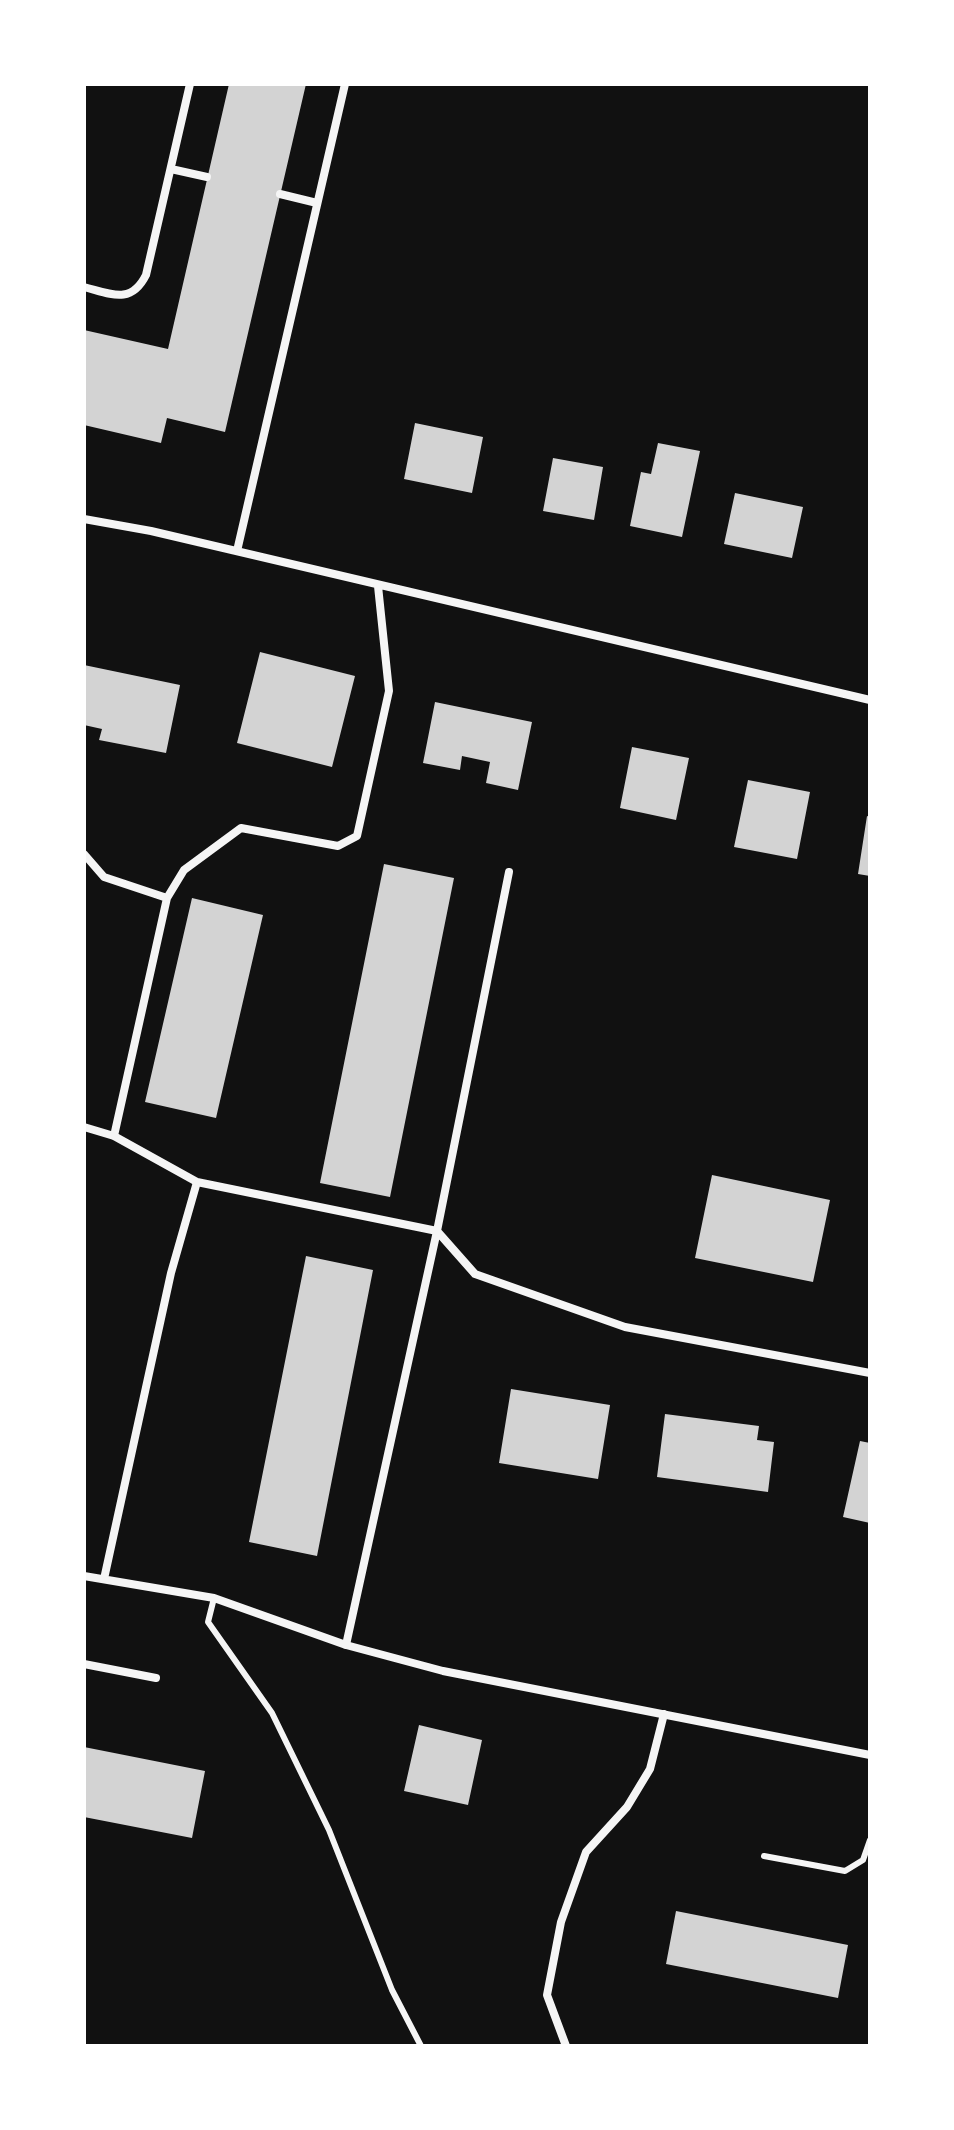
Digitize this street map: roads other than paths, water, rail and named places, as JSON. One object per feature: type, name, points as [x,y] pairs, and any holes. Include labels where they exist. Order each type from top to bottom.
[{"type":"street","points":[[84,287],[115,295],[129,294],[139,288],[146,275],[190,84]]},
{"type":"street","points":[[237,551],[345,84]]},
{"type":"street","points":[[171,169],[207,177]]},
{"type":"street","points":[[280,194],[317,203]]},
{"type":"street","points":[[84,519],[151,531],[870,700]]},
{"type":"street","points":[[114,1136],[167,898],[184,870],[241,828],[338,846],[357,836],[389,691],[378,586]]},
{"type":"street","points":[[84,854],[104,877],[167,898]]},
{"type":"street","points":[[346,1645],[437,1231],[509,872]]},
{"type":"street","points":[[84,1127],[114,1136],[197,1182],[437,1231],[475,1274],[625,1327],[870,1373]]},
{"type":"street","points":[[104,1579],[171,1273],[197,1182]]},
{"type":"street","points":[[84,1576],[214,1598],[346,1645],[443,1671],[870,1755]]},
{"type":"street","points":[[84,1664],[156,1678]]},
{"type":"street","points":[[566,2046],[547,1995],[561,1922],[586,1852],[627,1807],[650,1769],[664,1714]]},
{"type":"lane","points":[[214,1598],[208,1622],[272,1713],[329,1830],[392,1990],[421,2046]]},
{"type":"lane","points":[[764,1856],[845,1871],[863,1860],[870,1840]]}]
